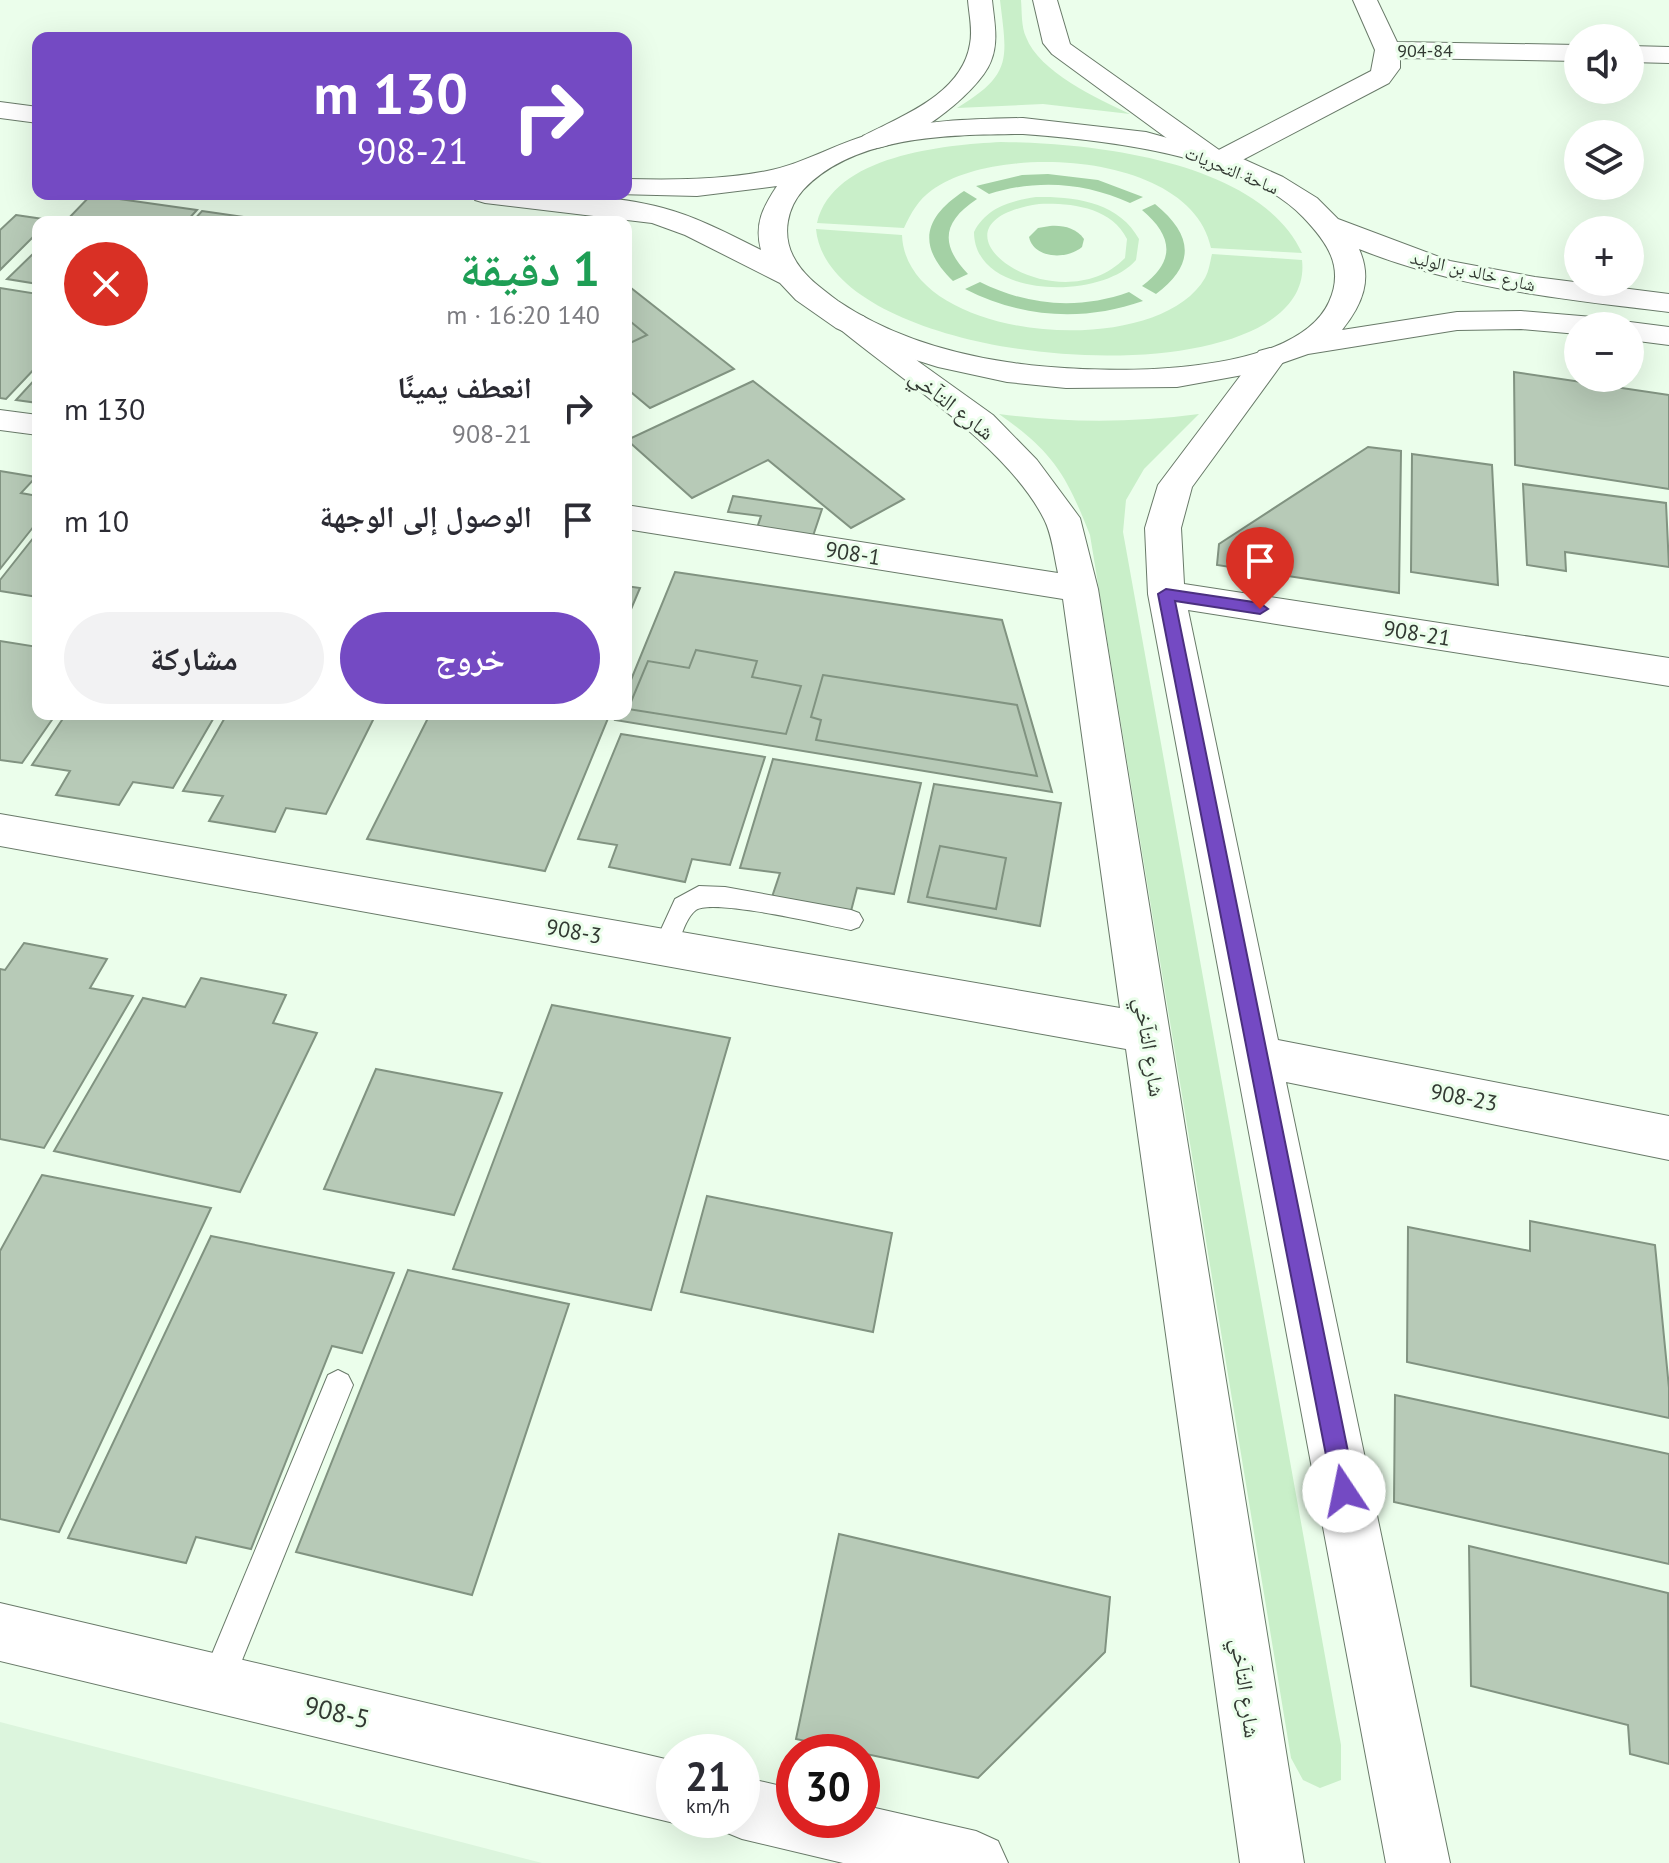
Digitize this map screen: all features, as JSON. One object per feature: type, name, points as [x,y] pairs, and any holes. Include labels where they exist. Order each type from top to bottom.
[{"type":"street","points":[[873,142],[925,114],[956,90],[975,68],[983,45],[980,0]]},
{"type":"street","points":[[1045,0],[1056,43],[1061,49],[1216,160]]},
{"type":"street","points":[[1365,0],[1388,50]]},
{"type":"street","name":"904-84","points":[[1216,160],[1362,90],[1387,68],[1388,50],[1564,53]]},
{"type":"street","points":[[1644,54],[1669,55]]},
{"type":"street","points":[[0,110],[32,114]]},
{"type":"street","name":"ساحة التحريات","points":[[961,127],[1056,127],[1152,141],[1216,160],[1290,194],[1329,226],[1342,243],[1350,262],[1350,290],[1337,317],[1284,352],[1218,372],[1135,381],[1058,378],[947,359],[852,323],[807,293],[778,258],[772,240],[772,222],[777,205],[788,189],[816,167],[873,142],[961,127]]},
{"type":"street","points":[[0,134],[32,138]]},
{"type":"street","points":[[632,188],[749,183],[786,177],[816,167]]},
{"type":"street","points":[[534,200],[657,215],[695,229],[790,276]]},
{"type":"street","name":"شارع خالد بن الوليد","points":[[1329,226],[1388,251],[1454,271],[1545,288],[1669,303]]},
{"type":"street","name":"شارع خالد بن الوليد","points":[[1284,352],[1457,321],[1521,320],[1564,324]]},
{"type":"street","name":"شارع التآخي","points":[[852,323],[981,422],[1025,468],[1062,518],[1080,589],[1272,1863]]},
{"type":"street","points":[[1644,333],[1669,336]]},
{"type":"street","points":[[1284,352],[1175,485],[1163,528],[1166,594],[1418,1863]]},
{"type":"street","points":[[0,420],[32,424]]},
{"type":"street","name":"908-1","points":[[632,518],[1080,589]]},
{"type":"street","name":"908-21","points":[[1166,594],[1669,672]]},
{"type":"street","name":"908-3","points":[[0,830],[1148,1033]]},
{"type":"street","name":"908-23","points":[[1258,1056],[1669,1138]]},
{"type":"street","name":"908-5","points":[[0,1632],[656,1788]]},
{"type":"street","points":[[870,1838],[976,1863]]},
{"type":"lane","points":[[665,947],[683,906],[699,896],[725,897],[851,920]]},
{"type":"lane","points":[[216,1683],[338,1385]]},
{"type":"shaded area","points":[[1000,0],[1021,0],[1024,33],[1043,62],[1071,83],[1130,114],[1043,104],[957,108],[988,85],[1002,63],[1004,37]]},
{"type":"shaded area","points":[[1001,142],[1124,153],[1212,177],[1249,197],[1280,222],[1302,253],[1211,248],[1196,216],[1169,192],[1132,175],[1089,165],[1044,162],[1001,165],[962,175],[927,194],[915,207],[904,228],[817,223],[827,200],[844,182],[867,168],[922,151]]},
{"type":"shaded area","points":[[1048,174],[1098,180],[1143,197],[1130,203],[1095,191],[1060,185],[1025,186],[989,194],[976,186],[1022,175]]},
{"type":"shaded area","points":[[964,191],[977,199],[951,225],[949,244],[968,274],[953,281],[934,256],[930,233],[940,212]]},
{"type":"shaded area","points":[[1036,197],[1080,200],[1108,209],[1120,217],[1139,239],[1136,260],[1119,273],[1096,282],[1069,287],[1016,281],[994,270],[980,254],[974,232],[979,223],[1009,203]],"holes":[[[1039,204],[1089,209],[1111,220],[1127,239],[1125,258],[1096,277],[1065,282],[1034,277],[1008,265],[991,248],[988,231],[1003,215]]]},
{"type":"shaded area","points":[[1155,204],[1177,227],[1185,249],[1178,272],[1156,294],[1142,286],[1153,277],[1165,258],[1165,239],[1142,210]]},
{"type":"shaded area","points":[[1050,226],[1077,232],[1084,239],[1082,247],[1060,255],[1037,250],[1029,237],[1038,228]]},
{"type":"shaded area","points":[[816,229],[902,235],[914,271],[944,299],[987,318],[1037,328],[1089,330],[1138,322],[1178,305],[1205,278],[1212,254],[1302,260],[1287,307],[1235,337],[1159,353],[1070,354],[980,342],[900,316],[841,279]]},
{"type":"shaded area","points":[[980,282],[1016,296],[1054,303],[1091,301],[1129,292],[1143,301],[1098,312],[1053,314],[1008,306],[965,289]]},
{"type":"shaded area","points":[[999,414],[1099,421],[1199,414],[1144,469],[1126,500],[1123,532],[1341,1745],[1341,1780],[1320,1788],[1303,1780],[1291,1758],[1090,535],[1056,466],[1033,440]]},
{"type":"shaded area","points":[[0,1722],[542,1863],[0,1863]]},
{"type":"building","points":[[86,200],[126,200],[197,210],[192,216],[71,216]]},
{"type":"building","points":[[202,211],[237,216],[197,216]]},
{"type":"building","points":[[16,215],[32,217],[32,238],[0,270],[0,230]]},
{"type":"building","points":[[32,255],[32,283],[7,279]]},
{"type":"building","points":[[0,288],[32,293],[32,371],[6,399],[0,398]]},
{"type":"building","points":[[632,289],[734,369],[650,408],[632,393]]},
{"type":"building","points":[[632,323],[647,335],[632,342]]},
{"type":"building","points":[[1514,372],[1564,379],[1564,392],[1644,391],[1669,395],[1669,489],[1515,465]]},
{"type":"building","points":[[753,381],[904,499],[851,528],[768,460],[692,498],[632,444],[632,438]]},
{"type":"building","points":[[32,383],[32,402],[16,400]]},
{"type":"building","points":[[1368,447],[1401,451],[1399,593],[1217,565],[1219,544]]},
{"type":"building","points":[[1412,454],[1492,465],[1498,585],[1411,572]]},
{"type":"building","points":[[0,471],[32,476],[32,481],[21,493],[32,495],[32,529],[0,569]]},
{"type":"building","points":[[1523,484],[1666,503],[1669,567],[1565,552],[1566,571],[1527,565]]},
{"type":"building","points":[[733,496],[822,509],[812,539],[756,531],[761,516],[728,512]]},
{"type":"building","points":[[32,540],[32,596],[0,591],[0,580]]},
{"type":"building","points":[[675,572],[1002,620],[1052,792],[615,720],[632,720],[632,677]]},
{"type":"building","points":[[632,587],[640,588],[632,607]]},
{"type":"building","points":[[0,641],[32,646],[32,720],[52,720],[22,763],[0,760]]},
{"type":"building","points":[[696,650],[757,661],[752,677],[801,686],[786,734],[632,710],[632,699],[648,661],[689,668]]},
{"type":"building","points":[[823,675],[1017,705],[1037,776],[816,740],[821,720],[811,717]]},
{"type":"building","points":[[62,720],[213,720],[173,788],[133,782],[119,805],[56,795],[70,771],[32,765]]},
{"type":"building","points":[[224,720],[373,720],[326,814],[286,808],[275,832],[209,821],[223,796],[183,791]]},
{"type":"building","points":[[427,720],[607,720],[545,871],[367,839]]},
{"type":"building","points":[[621,734],[765,757],[730,865],[692,859],[685,882],[609,867],[617,845],[578,839]]},
{"type":"building","points":[[773,759],[921,783],[894,894],[857,888],[851,911],[772,897],[780,873],[740,868]]},
{"type":"building","points":[[934,784],[1061,803],[1040,926],[908,902]]},
{"type":"building","points":[[940,846],[1006,858],[996,909],[927,897]]},
{"type":"building","points":[[24,943],[107,959],[90,988],[133,996],[44,1148],[0,1139],[0,969],[5,970]]},
{"type":"building","points":[[201,978],[286,995],[273,1023],[317,1033],[240,1192],[54,1151],[143,998],[185,1007]]},
{"type":"building","points":[[552,1005],[730,1038],[651,1310],[453,1269]]},
{"type":"building","points":[[376,1069],[502,1093],[454,1215],[324,1189]]},
{"type":"building","points":[[42,1175],[211,1208],[59,1532],[0,1519],[0,1251]]},
{"type":"building","points":[[707,1196],[892,1233],[873,1332],[681,1292]]},
{"type":"building","points":[[1530,1221],[1655,1245],[1669,1388],[1669,1418],[1407,1362],[1408,1227],[1530,1251]]},
{"type":"building","points":[[211,1236],[394,1273],[362,1353],[332,1346],[251,1549],[196,1537],[186,1563],[68,1538]]},
{"type":"building","points":[[408,1270],[569,1304],[472,1595],[296,1552]]},
{"type":"building","points":[[1395,1395],[1669,1454],[1669,1564],[1394,1502]]},
{"type":"building","points":[[839,1534],[1110,1597],[1105,1652],[978,1778],[880,1757],[880,1734],[797,1734]]},
{"type":"building","points":[[1469,1546],[1668,1593],[1669,1764],[1630,1754],[1628,1725],[1471,1686]]},
{"type":"route","points":[[1260,609],[1166,594],[1344,1491]]}]
